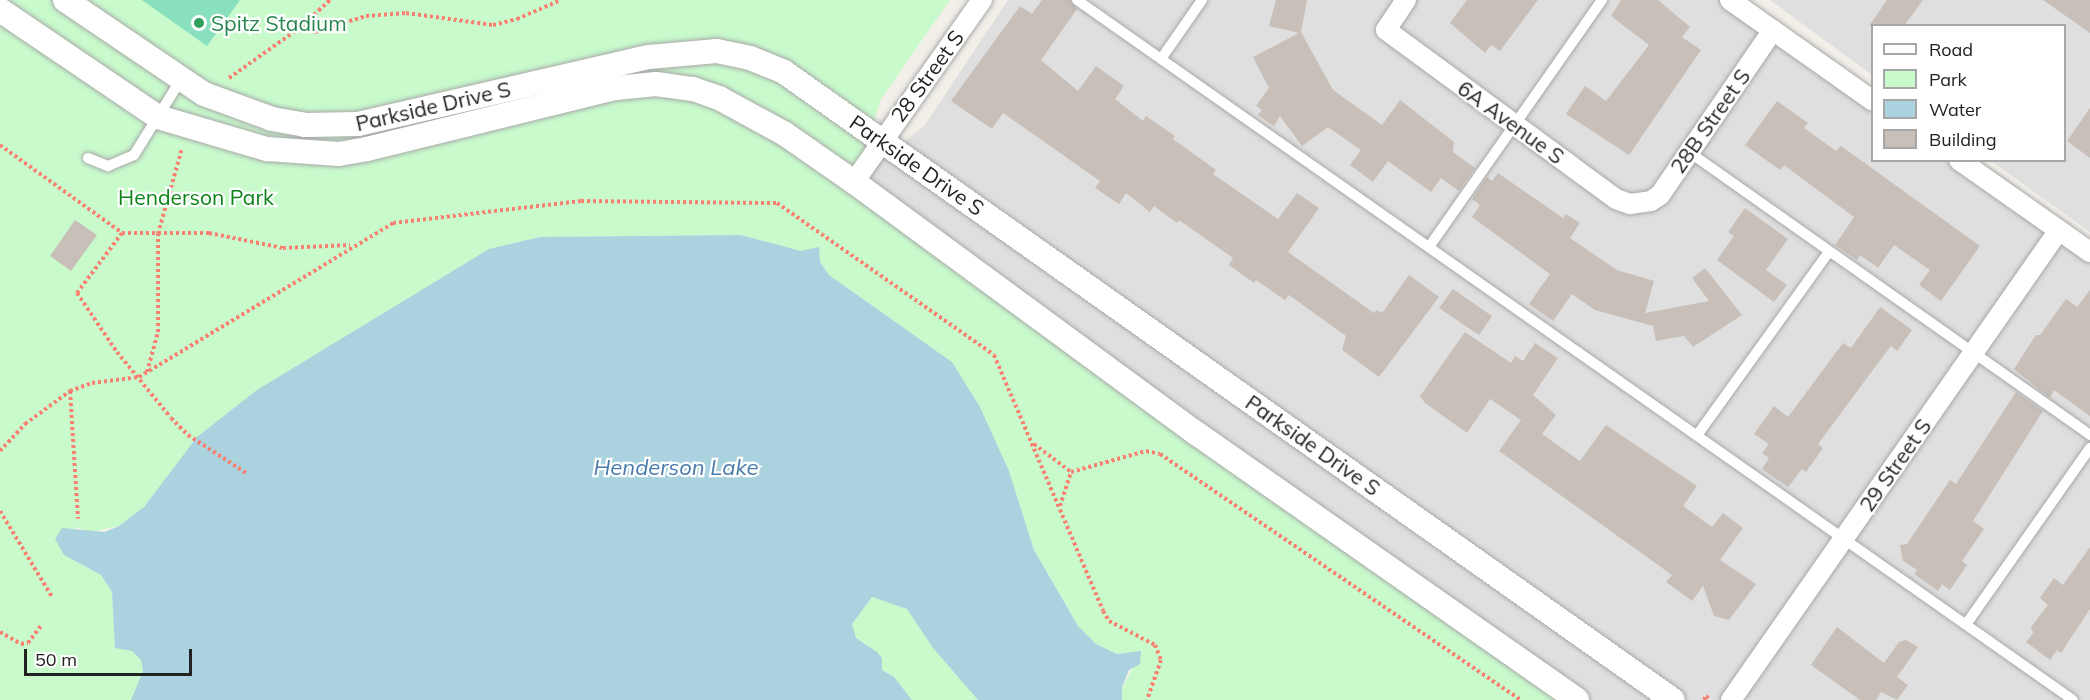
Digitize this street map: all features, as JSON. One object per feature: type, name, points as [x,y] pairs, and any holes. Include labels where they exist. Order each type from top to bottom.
[{"type":"street","name":"Parkside Drive S","points":[[65,0],[180,81],[204,94],[272,119],[330,127],[427,109],[616,63],[717,51],[750,58],[784,72],[1673,700]]},
{"type":"street","name":"28 Street S","points":[[854,182],[982,0]]},
{"type":"street","name":"6A Avenue S","points":[[1406,0],[1386,30],[1616,199],[1640,204]]},
{"type":"street","points":[[1730,0],[1871,99]]},
{"type":"street","name":"Parkside Drive S","points":[[0,10],[158,117],[187,128],[267,149],[339,154],[594,92],[656,84],[693,89],[746,110],[854,182],[1196,433],[1577,700]]},
{"type":"street","name":"28B Street S","points":[[1640,204],[1660,195],[1773,30]]},
{"type":"street","points":[[1962,162],[2090,252]]},
{"type":"street","name":"29 Street S","points":[[1731,700],[2059,230]]},
{"type":"lane","points":[[1077,0],[1967,623],[2073,700]]},
{"type":"lane","points":[[1161,59],[1202,0]]},
{"type":"lane","points":[[1429,247],[1602,0]]},
{"type":"lane","points":[[88,158],[108,166],[127,161],[143,144],[180,81]]},
{"type":"lane","points":[[1689,152],[2090,435]]},
{"type":"lane","points":[[1698,434],[1829,252]]},
{"type":"lane","points":[[1967,623],[2090,448]]},
{"type":"path","points":[[221,84],[301,27],[330,0]]},
{"type":"path","points":[[301,27],[315,32],[366,16],[406,13],[493,25],[517,20],[561,0]]},
{"type":"path","points":[[147,372],[158,332],[158,234],[187,128]]},
{"type":"path","points":[[0,145],[122,233],[209,233],[283,248],[354,244]]},
{"type":"path","points":[[0,451],[25,424],[70,391],[92,382],[139,377],[354,244],[393,223],[494,209],[581,201],[777,203],[994,355],[1109,621],[1155,645],[1161,660],[1147,700]]},
{"type":"path","points":[[122,233],[77,293],[139,377],[188,435],[246,473]]},
{"type":"path","points":[[70,391],[78,519]]},
{"type":"path","points":[[1033,444],[1071,472]]},
{"type":"path","points":[[1071,472],[1146,451],[1161,454],[1521,700]]},
{"type":"path","points":[[1060,507],[1071,472]]},
{"type":"path","points":[[0,512],[52,597]]},
{"type":"path","points":[[0,632],[21,644],[28,643],[40,626]]},
{"type":"path","points":[[1704,700],[1706,696],[1712,700]]},
{"type":"shaded area","points":[[1008,0],[1727,0],[1871,98],[1871,162],[1962,162],[2090,250],[2090,700],[1577,700],[854,182],[925,125]]},
{"type":"shaded area","points":[[1770,0],[2090,0],[2090,232],[1992,162],[2066,162],[2066,24],[1871,24],[1871,74]]},
{"type":"green space","name":"Henderson Park","points":[[0,0],[950,0],[881,99],[854,183],[1577,700],[1122,700],[1122,688],[1141,652],[1117,654],[1096,644],[1078,626],[1034,550],[1009,471],[980,407],[952,362],[829,275],[820,262],[801,251],[741,235],[540,237],[489,249],[163,485],[144,507],[119,526],[91,532],[75,527],[64,555],[101,575],[112,592],[115,647],[132,651],[141,660],[143,671],[131,700],[0,700]]},
{"type":"green space","name":"Spitz Stadium","points":[[142,0],[240,0],[207,46]]},
{"type":"green space","points":[[872,597],[907,609],[933,648],[978,700],[912,700],[890,674],[881,670],[868,645],[856,638],[852,624]]},
{"type":"water","name":"Henderson Lake","points":[[741,235],[801,251],[819,247],[820,262],[829,275],[952,362],[980,407],[1009,471],[1034,550],[1078,626],[1096,644],[1117,654],[1141,651],[1140,664],[1129,670],[1122,687],[1122,700],[978,700],[933,648],[907,609],[872,597],[852,624],[856,638],[877,652],[882,658],[882,670],[894,677],[912,700],[131,700],[143,671],[141,660],[132,651],[115,648],[112,592],[101,575],[64,555],[55,539],[62,528],[105,532],[119,526],[144,507],[197,437],[257,390],[489,249],[540,237]]},
{"type":"building","points":[[1042,0],[1070,0],[1077,9],[1041,60],[1078,91],[1096,66],[1124,86],[1115,99],[1143,121],[1146,116],[1175,136],[1173,139],[1216,170],[1213,174],[1278,219],[1297,193],[1319,208],[1288,252],[1374,313],[1377,310],[1382,313],[1409,275],[1439,297],[1379,377],[1342,350],[1346,336],[1289,295],[1285,300],[1256,280],[1254,283],[1229,265],[1233,258],[1179,220],[1177,223],[1154,206],[1150,212],[1126,193],[1119,204],[1095,188],[1100,181],[1003,113],[992,129],[951,101],[1020,6],[1032,14]]},
{"type":"building","points":[[1276,0],[1307,0],[1301,32],[1333,90],[1382,125],[1400,100],[1454,142],[1453,152],[1475,168],[1459,191],[1441,178],[1431,192],[1388,161],[1373,182],[1350,165],[1361,150],[1328,127],[1302,146],[1280,116],[1274,126],[1258,115],[1262,110],[1256,106],[1269,88],[1253,57],[1299,33],[1269,26]]},
{"type":"building","points":[[1467,0],[1538,0],[1500,51],[1491,45],[1485,53],[1450,23]]},
{"type":"building","points":[[1621,0],[1658,0],[1690,27],[1682,37],[1701,50],[1629,155],[1566,114],[1585,86],[1606,101],[1649,45],[1611,16]]},
{"type":"building","points":[[1887,0],[1923,0],[1905,24],[1871,24],[1869,26]]},
{"type":"building","points":[[2043,0],[2090,0],[2090,33]]},
{"type":"building","points":[[1777,101],[1808,123],[1804,128],[1836,151],[1841,146],[1980,246],[1941,301],[1919,285],[1930,270],[1894,245],[1878,268],[1860,255],[1857,260],[1835,245],[1854,217],[1784,165],[1780,170],[1745,145]]},
{"type":"building","points":[[2090,108],[2090,158],[2067,141]]},
{"type":"building","points":[[1498,173],[1563,218],[1566,214],[1580,223],[1570,238],[1617,270],[1654,281],[1645,313],[1709,301],[1692,278],[1705,268],[1742,315],[1693,347],[1684,336],[1656,341],[1653,326],[1595,310],[1572,294],[1553,321],[1529,304],[1550,274],[1472,217],[1480,205],[1472,199],[1487,177],[1492,181]]},
{"type":"building","points":[[1745,208],[1788,239],[1766,270],[1787,285],[1774,302],[1717,260],[1734,236],[1728,232]]},
{"type":"building","points":[[75,220],[97,235],[71,271],[50,256]]},
{"type":"building","points":[[1453,289],[1492,316],[1479,335],[1439,308]]},
{"type":"building","points":[[2090,290],[2090,416],[2054,390],[2050,398],[2014,369],[2036,335],[2040,335],[2066,299],[2077,307]]},
{"type":"building","points":[[1880,307],[1912,330],[1897,351],[1891,346],[1818,444],[1823,448],[1806,472],[1802,469],[1788,487],[1762,469],[1769,458],[1762,453],[1769,444],[1754,434],[1774,406],[1788,417],[1843,343],[1851,348]]},
{"type":"building","points":[[1465,332],[1511,363],[1515,356],[1523,361],[1535,343],[1558,358],[1533,395],[1556,415],[1542,434],[1580,461],[1606,425],[1697,486],[1683,506],[1712,527],[1723,513],[1743,528],[1720,560],[1756,584],[1729,620],[1714,616],[1703,586],[1692,601],[1666,582],[1672,575],[1499,451],[1521,420],[1490,399],[1467,433],[1425,403],[1420,396]]},
{"type":"building","points":[[2016,392],[2043,411],[1973,521],[1984,529],[1962,561],[1967,565],[1950,590],[1942,584],[1938,591],[1914,574],[1917,570],[1903,561],[1900,545],[1907,544],[1950,480],[1956,484]]},
{"type":"building","points":[[2090,547],[2090,609],[2061,653],[2057,650],[2050,660],[2026,642],[2033,633],[2031,627],[2048,605],[2040,598],[2054,578],[2063,585]]},
{"type":"building","points":[[1837,627],[1884,663],[1899,642],[1906,640],[1918,647],[1897,677],[1908,685],[1897,700],[1881,692],[1876,700],[1860,700],[1811,665]]},
{"type":"place","name":"Spitz Stadium","points":[[199,23]]}]
